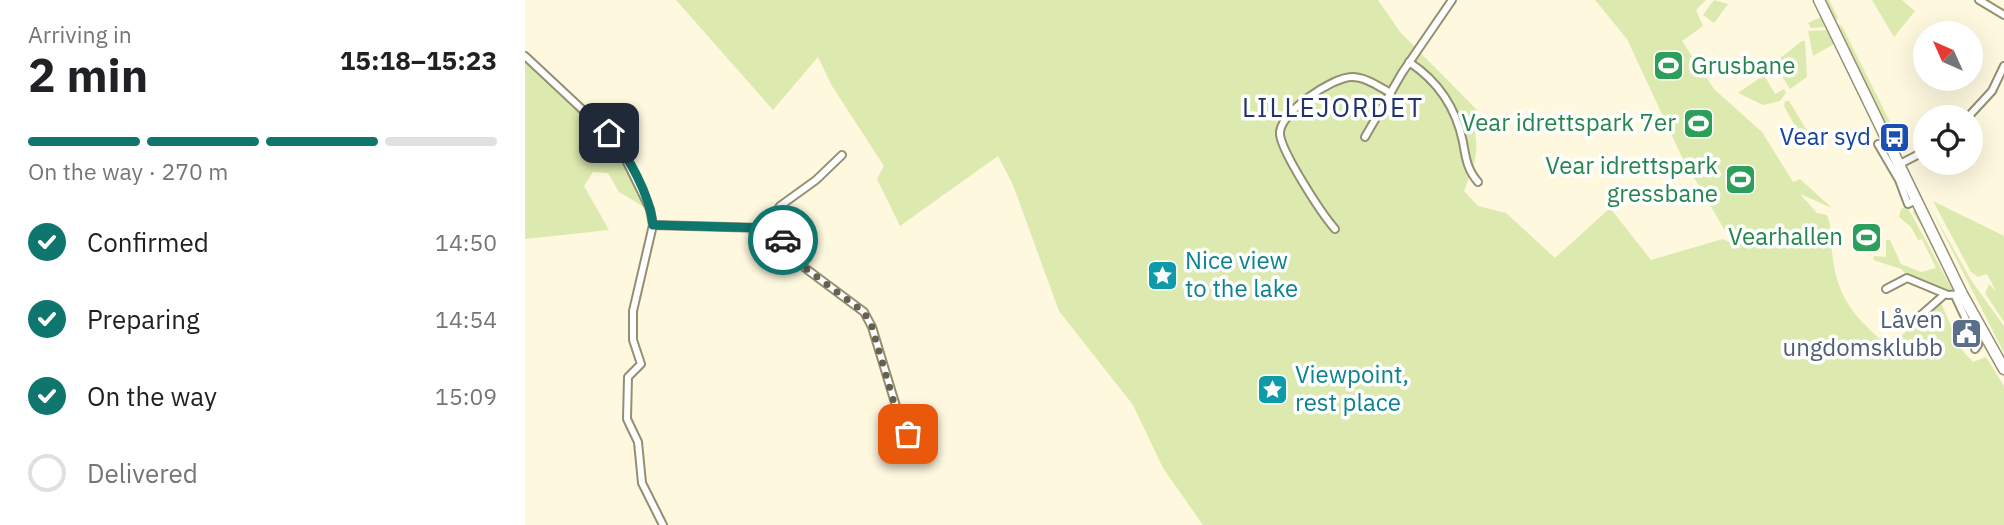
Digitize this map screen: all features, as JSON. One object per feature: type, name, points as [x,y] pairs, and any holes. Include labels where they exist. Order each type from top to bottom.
[{"type":"main road","points":[[1819,0],[1900,164],[1959,295],[2004,369]]},
{"type":"street","points":[[1365,137],[1409,62],[1452,0]]},
{"type":"street","points":[[1979,0],[2004,15]]},
{"type":"street","points":[[525,56],[617,142],[650,209],[653,225],[633,311],[633,340],[641,364],[628,377],[626,412],[638,442],[642,483],[663,525]]},
{"type":"street","points":[[1409,62],[1431,79],[1451,106],[1459,128],[1466,164],[1478,183]]},
{"type":"street","points":[[1979,105],[1992,91],[2004,66]]},
{"type":"street","points":[[1335,229],[1319,210],[1284,145],[1280,134],[1283,124],[1320,89],[1341,78],[1362,78],[1391,93]]},
{"type":"street","points":[[1878,144],[1899,180],[1908,204],[1916,200]]},
{"type":"street","points":[[765,228],[780,206],[816,180],[842,155]]},
{"type":"street","points":[[1900,164],[1913,157]]},
{"type":"street","points":[[653,225],[765,228],[780,236],[805,268],[864,312],[872,327],[895,406],[914,451]]},
{"type":"street","points":[[1886,289],[1907,278],[1945,294],[1959,295],[1978,345],[1975,349]]},
{"type":"street","points":[[1911,324],[1945,294]]},
{"type":"green space","points":[[676,0],[1378,0],[1400,32],[1479,112],[1475,123],[1475,157],[1464,191],[1478,206],[1506,213],[1555,258],[1610,208],[1651,260],[1723,239],[1741,248],[1724,229],[1681,155],[1627,39],[1595,0],[1706,0],[1696,10],[1703,26],[1682,41],[1714,89],[1762,132],[1793,182],[1800,179],[1832,208],[1800,194],[1817,213],[1827,215],[1838,283],[1857,316],[1889,347],[1940,301],[1962,350],[1973,362],[1986,357],[2004,386],[2004,525],[1203,525],[1163,468],[1133,405],[1059,311],[1013,185],[998,156],[900,226],[877,179],[884,166],[832,86],[818,57],[773,110]]},
{"type":"green space","points":[[1714,0],[1728,4],[1714,23],[1703,15]]},
{"type":"green space","points":[[1822,0],[1829,0],[1838,18],[1835,23],[1842,26],[1896,134],[1893,136],[1885,126]]},
{"type":"green space","points":[[1872,0],[1902,0],[1915,11],[1894,37]]},
{"type":"green space","points":[[1814,2],[1836,43],[1813,56],[1808,31],[1828,30],[1826,27],[1811,28],[1808,23],[1821,17]]},
{"type":"green space","points":[[1805,41],[1807,77],[1790,89],[1774,63]]},
{"type":"green space","points":[[525,61],[617,149],[644,207],[619,192],[608,173],[593,172],[584,186],[609,230],[525,239]]},
{"type":"green space","points":[[1764,75],[1775,94],[1784,89],[1786,93],[1780,101],[1763,105],[1738,93]]},
{"type":"green space","points":[[1785,101],[1789,101],[1809,134],[1804,142],[1784,106]]},
{"type":"green space","points":[[1933,201],[2004,236],[2004,322],[1985,293],[1989,284],[1996,291],[1987,274],[1978,277],[1971,272]]},
{"type":"green space","points":[[1929,205],[1971,280],[2004,326],[2004,353]]},
{"type":"green space","points":[[1907,206],[1952,289],[1932,243],[1912,211],[1915,210],[1957,291],[1951,294],[1906,274],[1901,269],[1873,260],[1874,256],[1886,257],[1886,240],[1890,240],[1901,264],[1921,272],[1936,268],[1922,239],[1918,240],[1911,227],[1899,217],[1901,209]]},
{"type":"way so far","points":[[783,240],[801,265],[833,286],[864,312],[872,327],[895,406],[908,434]]},
{"type":"place","name":"Grusbane","points":[[1668,66]]},
{"type":"place","name":"Vear idrettspark 7er","points":[[1699,123]]},
{"type":"place","name":"Vear syd","points":[[1894,137]]},
{"type":"place","name":"Vear idrettspark gressbane","points":[[1741,180]]},
{"type":"place","name":"Vearhallen","points":[[1866,237]]},
{"type":"place","name":"Nice view to the lake","points":[[1162,275]]},
{"type":"place","name":"Låven ungdomsklubb","points":[[1966,334]]},
{"type":"place","name":"Viewpoint, rest place","points":[[1272,389]]},
{"type":"district","name":"LILLEJORDET","points":[[1333,108]]},
{"type":"route","points":[[609,133],[622,150],[645,197],[653,225],[668,223],[737,229],[765,228],[772,230],[783,240]]}]
